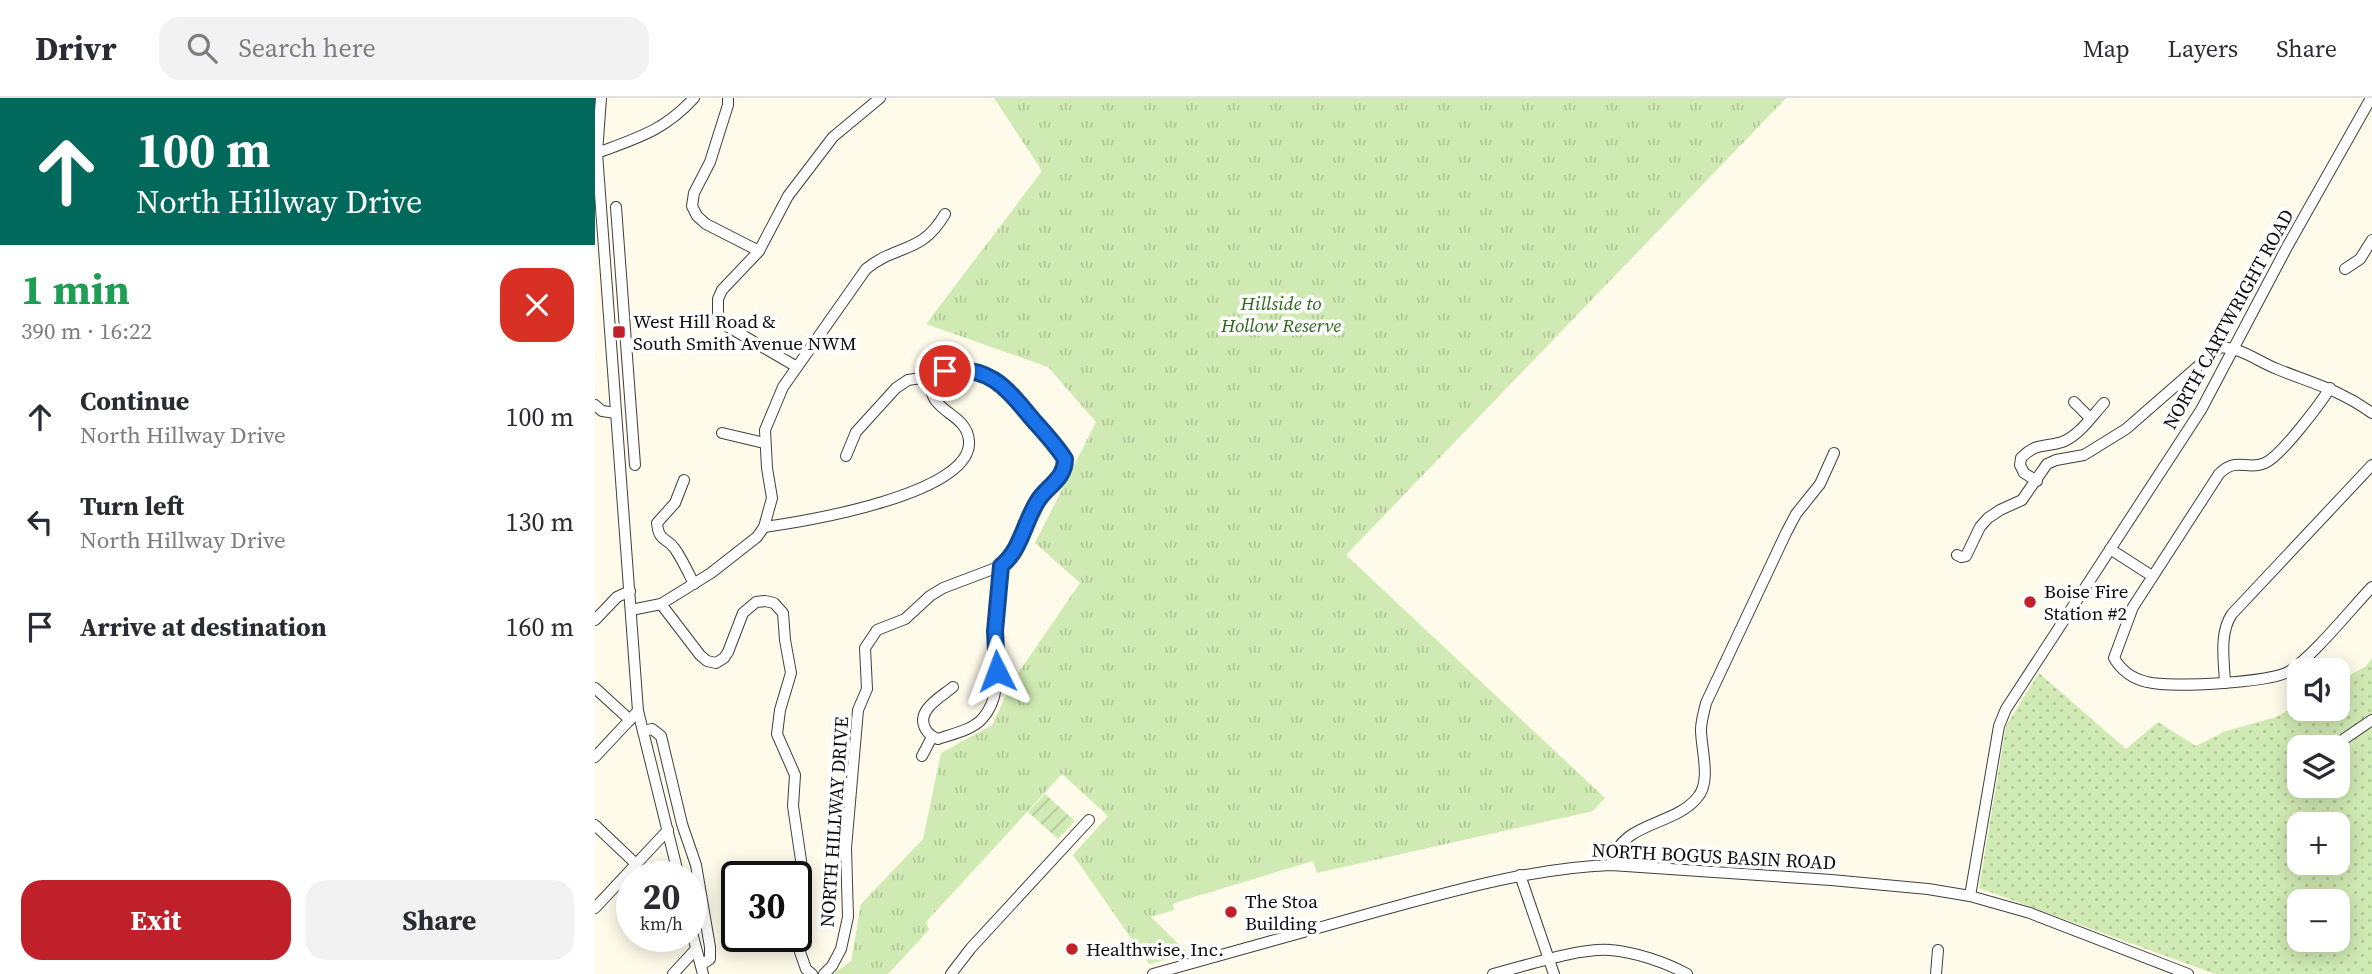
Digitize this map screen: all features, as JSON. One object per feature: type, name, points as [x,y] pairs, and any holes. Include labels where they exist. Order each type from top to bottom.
[{"type":"street","points":[[601,98],[597,111],[600,254],[607,295],[638,711],[675,861]]},
{"type":"street","points":[[597,153],[653,132],[680,113],[694,98]]},
{"type":"street","points":[[728,98],[711,162],[694,193],[692,206],[697,216],[706,224],[759,251]]},
{"type":"street","points":[[797,367],[733,332],[719,316],[718,299],[722,290],[759,251],[788,196],[833,137],[880,98]]},
{"type":"street","name":"NORTH CARTWRIGHT ROAD","points":[[1970,896],[1999,726],[2006,709],[2201,410],[2287,247],[2371,98]]},
{"type":"street","points":[[616,207],[635,465]]},
{"type":"street","points":[[631,610],[661,604],[736,556],[757,537],[764,527],[772,498],[764,443],[765,430],[783,387],[866,269],[884,257],[922,242],[931,235],[945,214]]},
{"type":"street","points":[[2346,269],[2360,259],[2372,240]]},
{"type":"street","points":[[607,295],[622,295]]},
{"type":"street","points":[[1958,555],[1966,556],[1980,527],[1989,518],[2022,500],[2047,464],[2084,455],[2126,429],[2221,347],[2235,348],[2276,369],[2330,388],[2372,413]]},
{"type":"street","points":[[930,381],[945,371],[956,369],[981,373],[996,381],[1006,387],[1065,459],[1062,475],[1039,498],[1027,519],[1014,553],[1001,566],[995,631],[997,671],[989,710],[975,726],[938,739],[932,737],[923,725],[923,718],[926,711],[953,687]]},
{"type":"street","points":[[846,456],[856,432],[896,388],[908,380],[921,378],[930,381]]},
{"type":"street","points":[[764,527],[799,522],[903,497],[959,466],[968,449],[969,440],[959,421],[933,400],[930,381]]},
{"type":"street","points":[[2330,388],[2317,408],[2266,463],[2257,466],[2233,464],[2219,474],[2133,607],[2114,658],[2124,670],[2156,684],[2225,683],[2272,678],[2293,669],[2372,587]]},
{"type":"street","points":[[2074,402],[2090,418]]},
{"type":"street","points":[[2037,481],[2024,473],[2020,465],[2021,458],[2036,446],[2069,438],[2104,403]]},
{"type":"street","points":[[595,405],[602,411],[616,413]]},
{"type":"street","points":[[722,433],[764,443]]},
{"type":"street","points":[[1611,865],[1624,839],[1686,807],[1698,798],[1703,789],[1700,726],[1706,704],[1786,533],[1796,514],[1820,484],[1835,453]]},
{"type":"street","points":[[2225,683],[2226,622],[2372,465]]},
{"type":"street","points":[[684,480],[675,503],[657,523],[660,538],[674,547],[694,583]]},
{"type":"street","points":[[2110,549],[2152,576]]},
{"type":"street","name":"NORTH HILLWAY DRIVE","points":[[824,974],[832,966],[841,949],[848,917],[846,848],[858,710],[867,689],[865,649],[877,630],[913,614],[930,596],[943,588],[1001,566]]},
{"type":"street","points":[[595,620],[617,597],[630,591]]},
{"type":"street","name":"NORTH HILLWAY DRIVE","points":[[661,604],[700,655],[707,661],[716,663],[728,652],[743,613],[748,607],[765,601],[774,603],[783,613],[791,673],[780,710],[777,734],[795,775],[793,806],[803,874],[800,952],[806,969],[812,974]]},
{"type":"street","points":[[595,688],[629,720]]},
{"type":"street","points":[[595,757],[638,711]]},
{"type":"street","points":[[2350,735],[2372,720]]},
{"type":"street","points":[[643,731],[653,729],[661,736],[682,824],[696,865],[710,947],[710,959],[702,970]]},
{"type":"street","points":[[922,756],[932,737]]},
{"type":"street","points":[[951,974],[971,948],[1089,820]]},
{"type":"street","points":[[595,825],[633,861]]},
{"type":"street","points":[[639,861],[668,830]]},
{"type":"street","name":"NORTH BOGUS BASIN ROAD","points":[[1153,974],[1176,971],[1424,899],[1520,875],[1577,866],[1611,865],[1915,887],[1970,896],[2031,913],[2188,974]]},
{"type":"street","points":[[1520,875],[1554,974]]},
{"type":"street","points":[[595,908],[616,885]]},
{"type":"street","points":[[1493,974],[1590,951],[1612,950],[1637,955],[1687,974]]},
{"type":"street","points":[[1936,974],[1938,950]]},
{"type":"street","points":[[673,974],[693,952]]},
{"type":"street","points":[[697,952],[702,970]]},
{"type":"green space","name":"Hillside to Hollow Reserve","points":[[994,98],[1786,98],[1346,555],[1605,798],[1593,811],[1317,873],[1313,861],[1184,900],[1173,904],[1174,910],[1151,917],[1189,954],[1149,964],[1073,855],[1108,816],[1062,774],[926,922],[929,930],[888,974],[833,974],[851,961],[861,904],[923,839],[941,753],[992,725],[1014,679],[1080,583],[1035,543],[1096,422],[1048,367],[926,324],[1042,171]]},
{"type":"green space","points":[[2372,658],[2372,974],[2215,974],[1979,888],[2006,726],[2039,673],[2126,749],[2158,722],[2196,746],[2226,731],[2276,717],[2287,711],[2287,721],[2350,721],[2350,675],[2366,666]]},
{"type":"green space","points":[[1045,794],[1075,821],[1058,839],[1028,812]]},
{"type":"place","name":"West Hill Road & South Smith Avenue NWM","points":[[619,332]]},
{"type":"place","name":"Boise Fire Station #2","points":[[2030,602]]},
{"type":"place","name":"The Stoa Building","points":[[1231,912]]},
{"type":"place","name":"Healthwise, Inc.","points":[[1072,949]]},
{"type":"route","points":[[945,371],[956,369],[981,373],[1006,387],[1065,459],[1062,475],[1039,498],[1027,519],[1014,553],[1001,566],[995,631],[997,671]]}]
